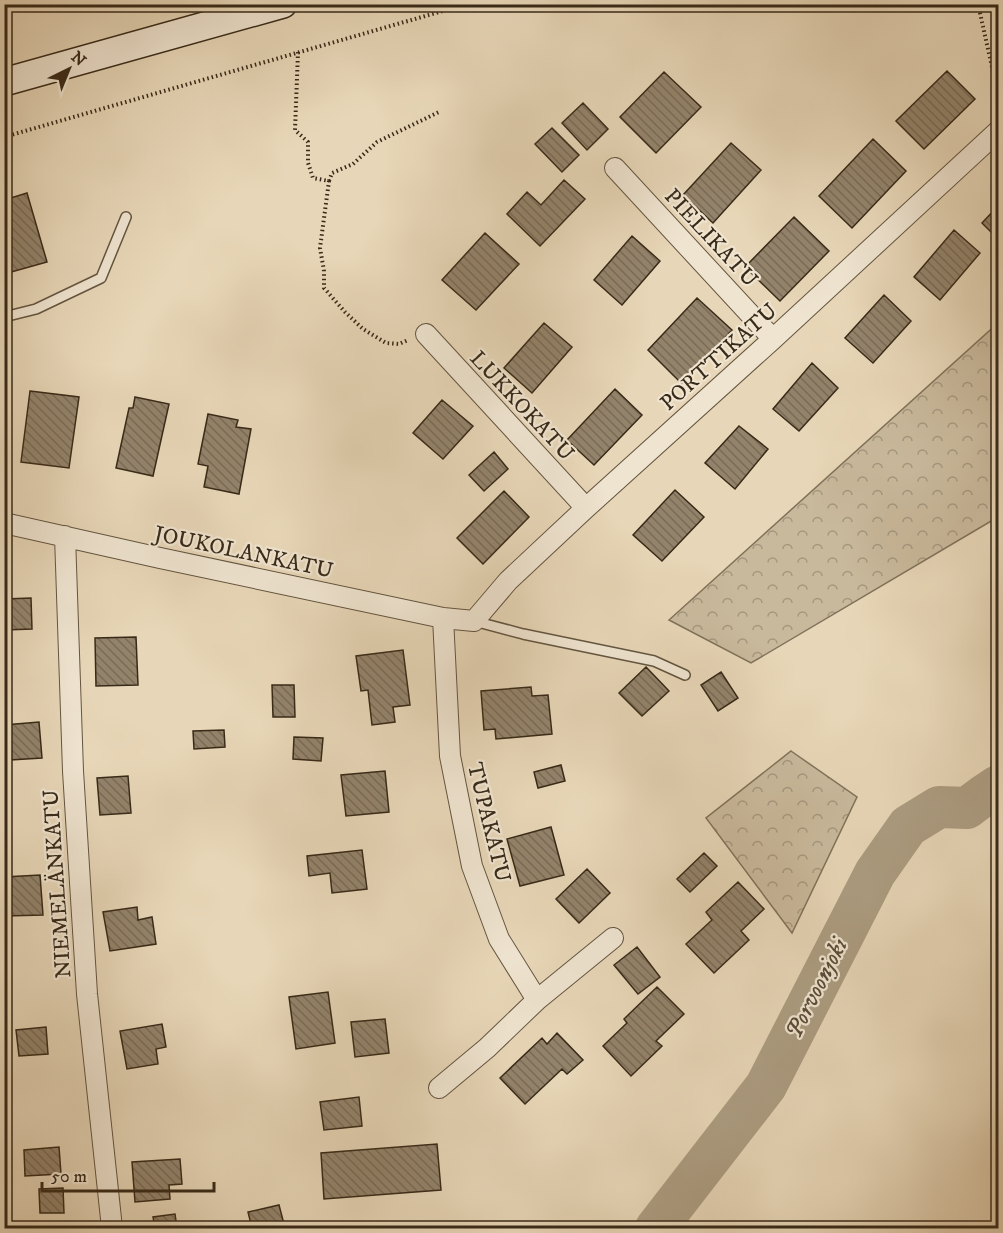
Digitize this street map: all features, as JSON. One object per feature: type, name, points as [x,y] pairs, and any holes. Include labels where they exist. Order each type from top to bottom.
[{"type":"main road","points":[[4,82],[283,4]]},
{"type":"street","name":"PORTTIKATU","points":[[474,621],[508,581],[586,508],[999,131]]},
{"type":"street","name":"PIELIKATU","points":[[615,168],[773,339]]},
{"type":"street","name":"LUKKOKATU","points":[[426,334],[586,508]]},
{"type":"street","name":"JOUKOLANKATU","points":[[4,523],[443,618],[474,621]]},
{"type":"street","name":"NIEMELÄNKATU","points":[[64,536],[73,771],[87,994],[112,1228]]},
{"type":"street","name":"TUPAKATU","points":[[443,618],[450,756],[472,866],[499,939],[537,1000]]},
{"type":"street","points":[[439,1088],[487,1048],[537,1000],[613,938]]},
{"type":"lane","points":[[4,317],[36,309],[101,278],[126,217]]},
{"type":"lane","points":[[474,621],[523,634],[654,661],[685,675]]},
{"type":"path","points":[[4,137],[467,4]]},
{"type":"path","points":[[978,4],[999,100]]},
{"type":"path","points":[[298,52],[295,130],[308,142],[308,163],[313,178],[329,181]]},
{"type":"path","points":[[426,334],[399,344],[386,343],[363,329],[324,288],[320,248],[332,173],[353,164],[377,142],[439,112]]},
{"type":"green space","points":[[998,323],[998,517],[751,663],[669,620]]},
{"type":"green space","points":[[791,751],[857,797],[792,933],[706,818]]},
{"type":"building","points":[[947,71],[975,99],[924,149],[896,121]]},
{"type":"building","points":[[664,72],[701,107],[656,153],[620,117]]},
{"type":"building","points":[[583,103],[608,129],[587,150],[562,123]]},
{"type":"building","points":[[552,128],[579,155],[562,172],[535,144]]},
{"type":"building","points":[[873,139],[906,171],[852,228],[819,196]]},
{"type":"building","points":[[731,143],[761,170],[713,223],[683,195]]},
{"type":"building","points":[[564,180],[585,199],[540,246],[507,214],[527,192],[541,205]]},
{"type":"building","points":[[27,193],[47,262],[4,274],[4,200]]},
{"type":"building","points":[[998,206],[998,239],[982,223]]},
{"type":"building","points":[[794,217],[829,251],[780,301],[745,267]]},
{"type":"building","points":[[954,230],[980,253],[940,300],[914,277]]},
{"type":"building","points":[[485,233],[519,264],[476,310],[442,280]]},
{"type":"building","points":[[632,236],[660,261],[622,305],[594,280]]},
{"type":"building","points":[[884,295],[911,321],[873,363],[845,338]]},
{"type":"building","points":[[697,298],[732,330],[682,384],[648,350]]},
{"type":"building","points":[[544,323],[572,347],[532,393],[504,368]]},
{"type":"building","points":[[812,363],[838,388],[799,431],[773,409]]},
{"type":"building","points":[[615,389],[642,415],[594,465],[567,440]]},
{"type":"building","points":[[30,391],[79,397],[69,468],[21,462]]},
{"type":"building","points":[[135,397],[169,404],[153,476],[116,468],[129,408],[133,408]]},
{"type":"building","points":[[442,400],[473,426],[443,459],[413,433]]},
{"type":"building","points":[[208,414],[238,420],[236,427],[251,429],[239,494],[204,487],[208,466],[198,464]]},
{"type":"building","points":[[739,426],[768,449],[735,489],[705,463]]},
{"type":"building","points":[[494,452],[508,469],[484,491],[469,475]]},
{"type":"building","points":[[675,490],[704,517],[662,561],[633,535]]},
{"type":"building","points":[[504,491],[529,517],[483,564],[457,538]]},
{"type":"building","points":[[31,598],[32,629],[4,630],[4,599]]},
{"type":"building","points":[[136,637],[138,685],[96,686],[95,638]]},
{"type":"building","points":[[403,650],[410,705],[393,707],[395,722],[372,725],[368,690],[361,691],[356,656]]},
{"type":"building","points":[[646,667],[669,691],[642,716],[619,693]]},
{"type":"building","points":[[721,672],[738,698],[718,711],[701,685]]},
{"type":"building","points":[[272,685],[294,685],[295,717],[273,717]]},
{"type":"building","points":[[531,687],[532,696],[548,695],[552,734],[496,739],[495,729],[484,730],[481,691]]},
{"type":"building","points":[[39,722],[42,758],[10,760],[11,770],[4,770],[4,725]]},
{"type":"building","points":[[224,730],[225,747],[194,749],[193,731]]},
{"type":"building","points":[[294,737],[323,738],[321,761],[293,759]]},
{"type":"building","points":[[561,765],[565,781],[538,788],[534,772]]},
{"type":"building","points":[[385,771],[389,812],[346,816],[341,775]]},
{"type":"building","points":[[128,776],[131,813],[100,815],[97,778]]},
{"type":"building","points":[[551,827],[564,875],[520,886],[507,839]]},
{"type":"building","points":[[362,850],[367,889],[332,893],[330,873],[309,876],[307,856]]},
{"type":"building","points":[[704,853],[717,866],[690,892],[677,879]]},
{"type":"building","points":[[587,869],[610,893],[579,923],[556,899]]},
{"type":"building","points":[[40,875],[43,915],[5,916],[4,877]]},
{"type":"building","points":[[738,882],[764,909],[741,931],[749,940],[714,973],[686,944],[712,920],[706,912]]},
{"type":"building","points":[[137,907],[138,920],[152,917],[156,944],[110,951],[103,912]]},
{"type":"building","points":[[637,947],[660,977],[638,994],[614,965]]},
{"type":"building","points":[[657,987],[684,1014],[656,1041],[662,1046],[631,1076],[603,1046],[627,1023],[624,1019]]},
{"type":"building","points":[[328,992],[335,1043],[296,1049],[289,997]]},
{"type":"building","points":[[385,1019],[389,1053],[355,1057],[351,1022]]},
{"type":"building","points":[[162,1024],[166,1047],[156,1049],[158,1064],[127,1069],[120,1031]]},
{"type":"building","points":[[46,1027],[48,1054],[19,1056],[16,1030]]},
{"type":"building","points":[[557,1033],[583,1060],[567,1074],[562,1069],[525,1104],[500,1078],[542,1038],[547,1044]]},
{"type":"building","points":[[359,1097],[362,1126],[324,1130],[320,1102]]},
{"type":"building","points":[[437,1144],[441,1190],[324,1199],[321,1153]]},
{"type":"building","points":[[59,1147],[61,1174],[25,1176],[24,1150]]},
{"type":"building","points":[[180,1159],[182,1184],[169,1185],[170,1199],[135,1202],[132,1162]]},
{"type":"building","points":[[63,1188],[64,1213],[40,1213],[39,1189]]},
{"type":"building","points":[[279,1205],[285,1228],[252,1228],[248,1212]]},
{"type":"building","points":[[175,1214],[177,1228],[155,1228],[153,1217]]},
{"type":"waterway","name":"Porvoonjoki","points":[[656,1228],[766,1086],[875,873],[908,826],[939,807],[967,808],[998,786]]}]
